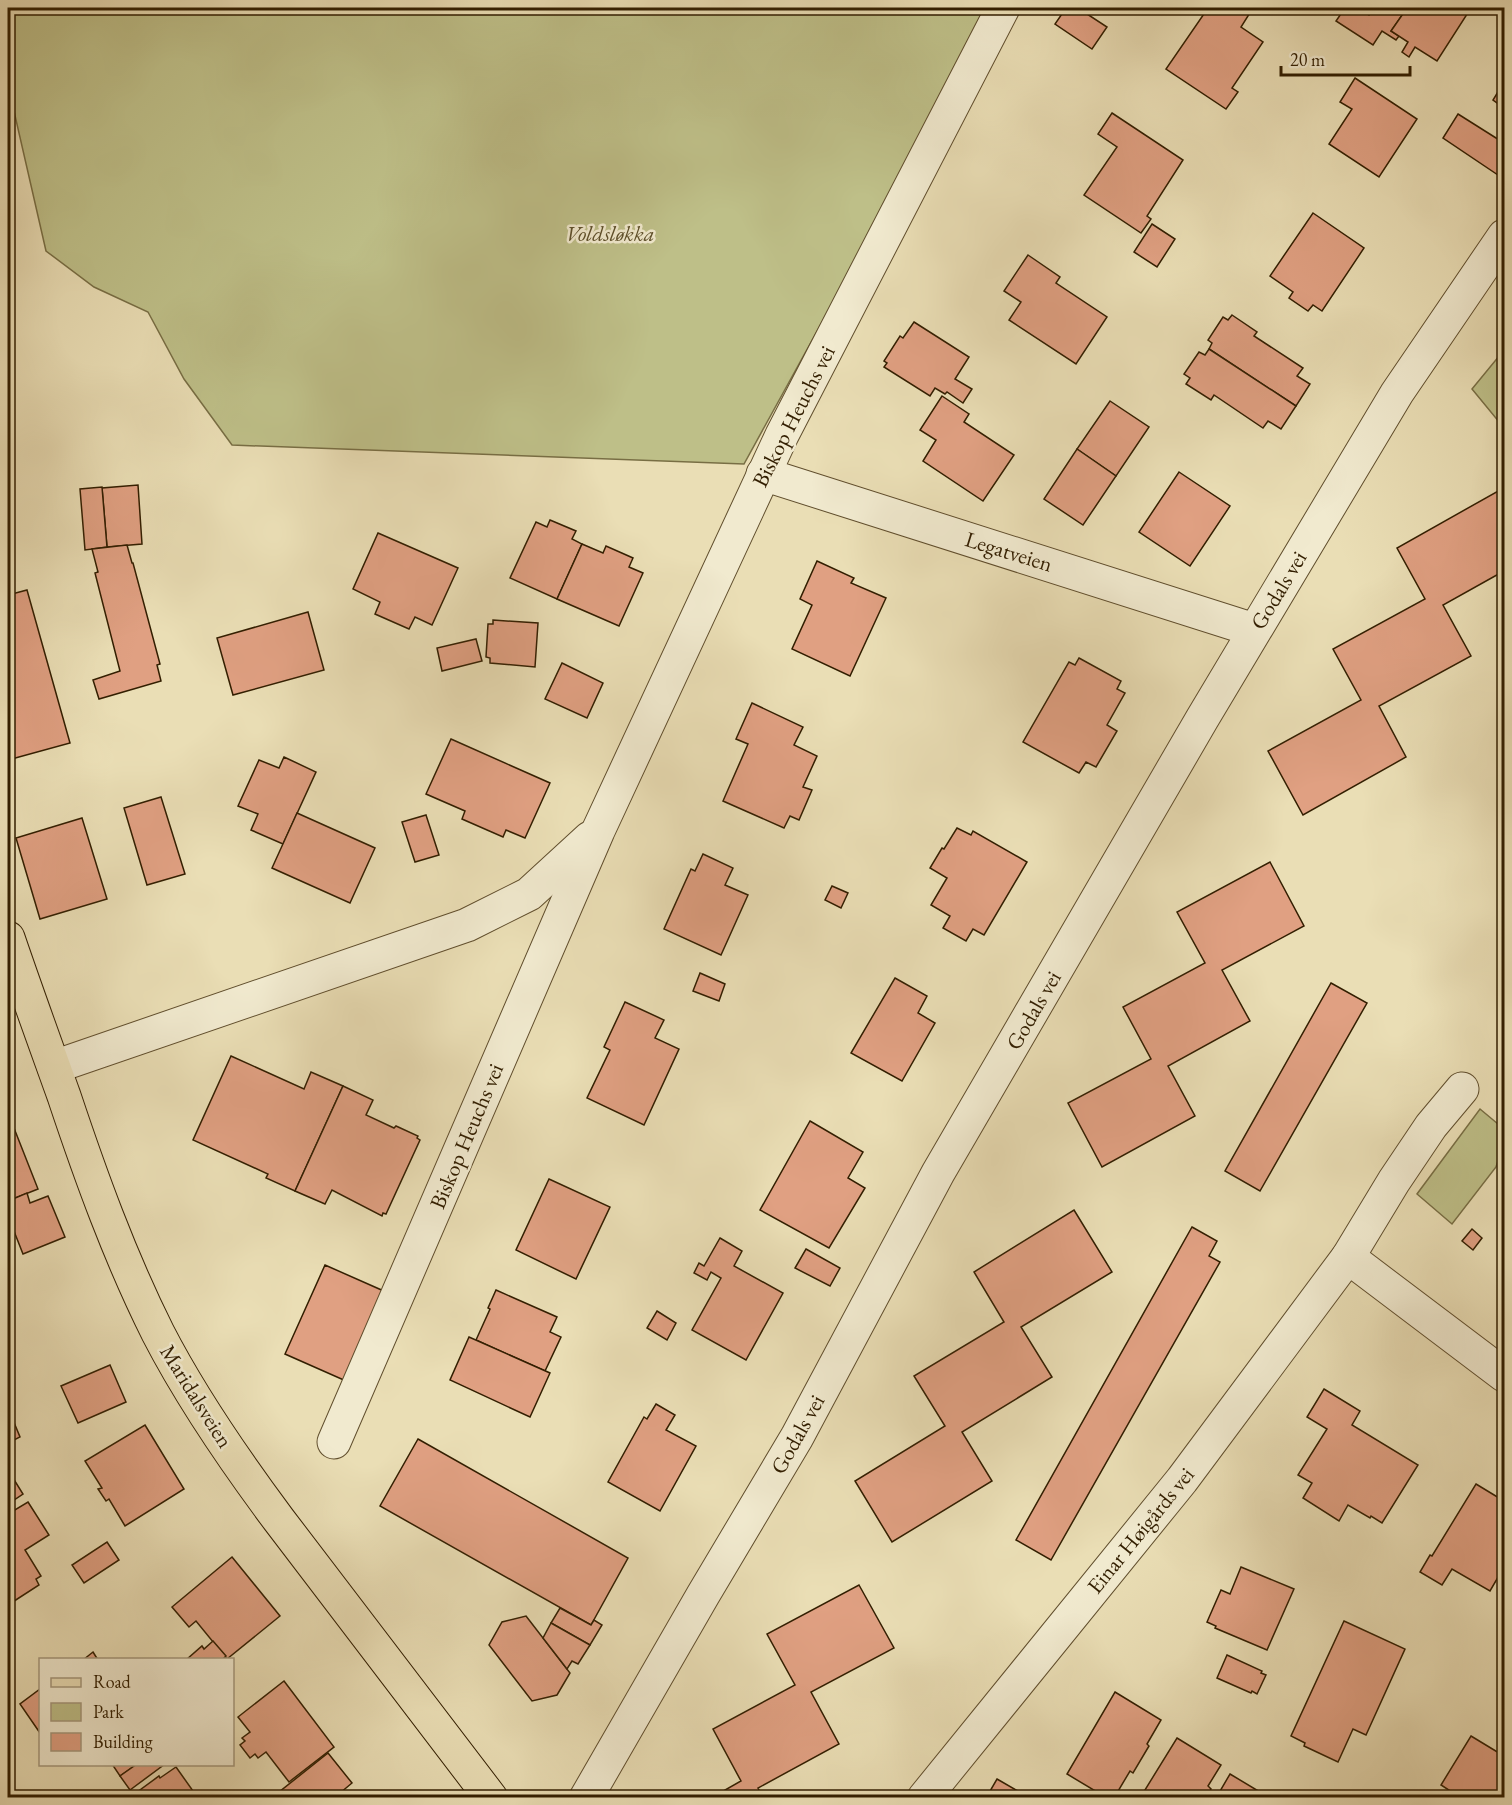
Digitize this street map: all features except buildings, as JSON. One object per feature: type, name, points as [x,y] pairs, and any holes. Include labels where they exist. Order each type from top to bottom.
[{"type":"main road","name":"Maridalsveien","points":[[8,938],[86,1160],[131,1276],[158,1333],[189,1388],[257,1491],[491,1797]]},
{"type":"street","name":"Biskop Heuchs vei","points":[[333,1442],[598,831],[763,474],[1003,8]]},
{"type":"street","name":"Godals vei","points":[[586,1797],[797,1437],[938,1173],[1254,630],[1396,393],[1504,236]]},
{"type":"street","name":"Legatveien","points":[[763,474],[1254,630]]},
{"type":"street","name":"Biskop Heuchs vei","points":[[54,1067],[466,925],[529,894],[598,831]]},
{"type":"street","name":"Einar Høigårds vei","points":[[924,1797],[1182,1480],[1348,1257],[1394,1181],[1431,1126],[1462,1089]]},
{"type":"street","points":[[1348,1257],[1504,1375]]},
{"type":"green space","name":"Voldsløkka","points":[[8,8],[995,8],[744,464],[232,445],[184,379],[148,312],[94,287],[46,251],[8,85]]},
{"type":"green space","points":[[1504,350],[1504,428],[1472,389]]},
{"type":"green space","points":[[1480,1109],[1504,1129],[1504,1142],[1496,1167],[1452,1224],[1417,1194]]}]
